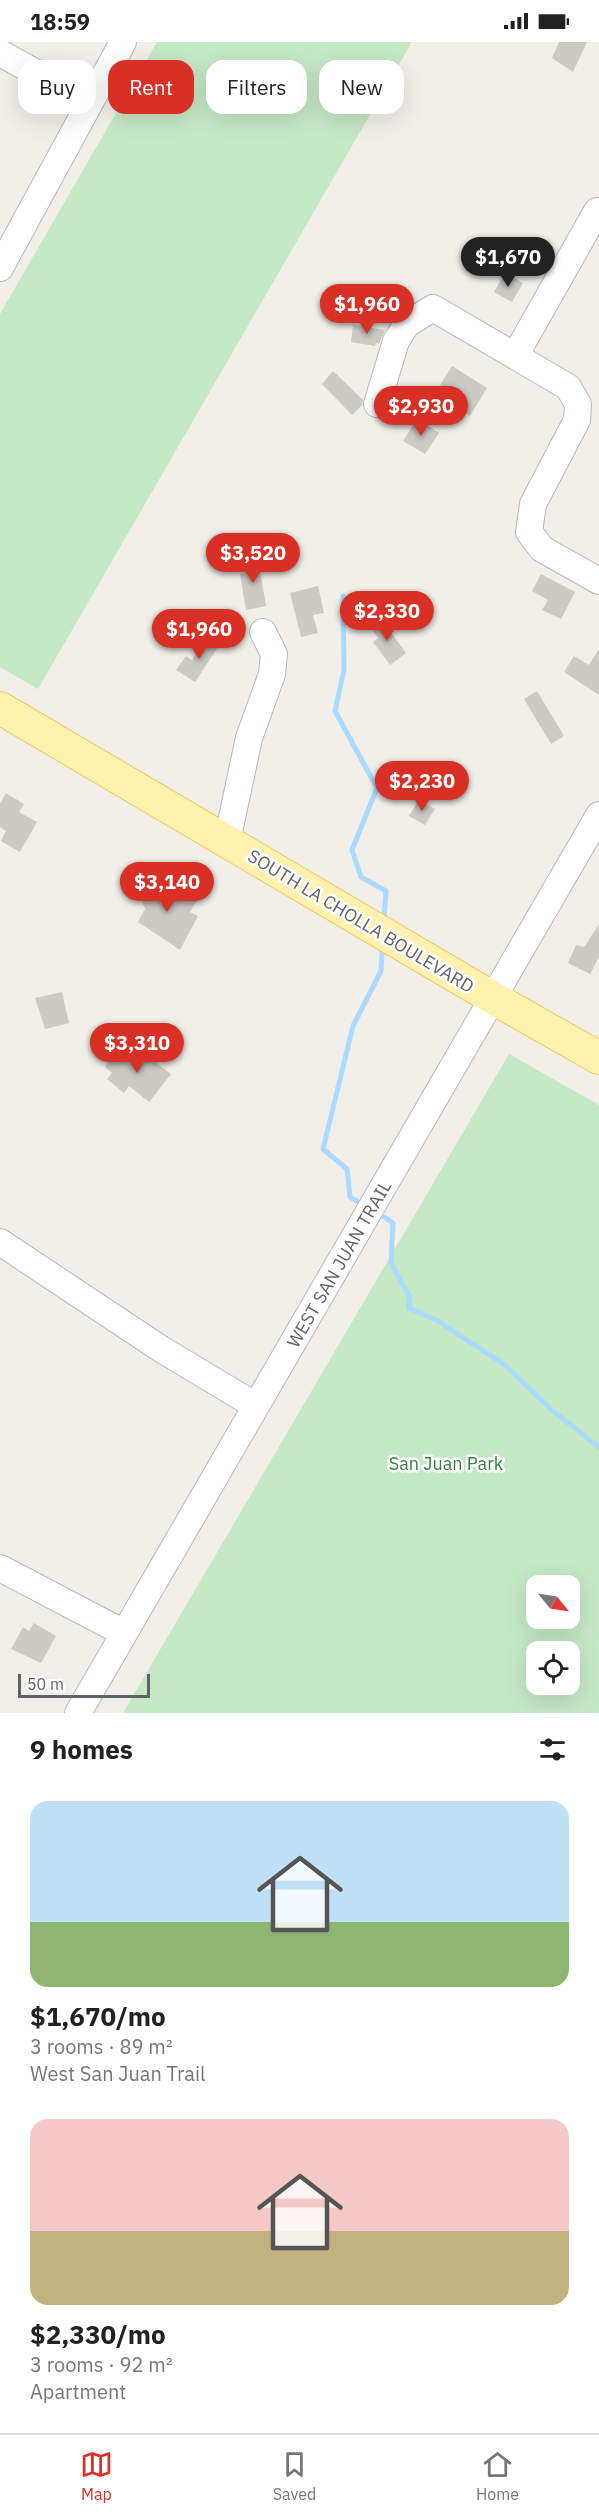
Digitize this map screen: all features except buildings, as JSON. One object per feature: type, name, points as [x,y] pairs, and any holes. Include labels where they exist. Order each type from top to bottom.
[{"type":"main road","name":"SOUTH LA CHOLLA BOULEVARD","points":[[0,708],[599,1058]]},
{"type":"street","points":[[96,90],[123,42]]},
{"type":"street","points":[[0,268],[83,114]]},
{"type":"street","points":[[515,356],[597,211]]},
{"type":"street","points":[[376,404],[396,341],[407,324],[433,308],[599,404]]},
{"type":"street","points":[[568,387],[578,404],[576,420],[533,504],[529,532],[542,549],[599,581]]},
{"type":"street","points":[[227,841],[249,738],[272,674],[274,654],[263,632]]},
{"type":"street","name":"WEST SAN JUAN TRAIL","points":[[78,1713],[599,815]]},
{"type":"street","points":[[0,1242],[152,1343],[256,1406]]},
{"type":"street","points":[[0,1568],[124,1633]]},
{"type":"green space","points":[[157,42],[412,42],[402,60],[319,60],[319,114],[370,114],[38,689],[0,667],[0,314],[115,114],[194,114],[194,60],[147,60]]},
{"type":"green space","name":"San Juan Park","points":[[509,1054],[599,1105],[599,1713],[123,1713]]},
{"type":"waterway","points":[[343,596],[344,670],[335,711],[377,788],[352,850],[361,877],[386,891],[384,917]]},
{"type":"waterway","points":[[357,1201],[350,1197],[347,1169],[323,1149],[353,1026],[381,971],[382,951]]},
{"type":"waterway","points":[[384,1217],[393,1223],[391,1263],[410,1297],[409,1308],[438,1321],[505,1365],[553,1411],[599,1447]]}]
